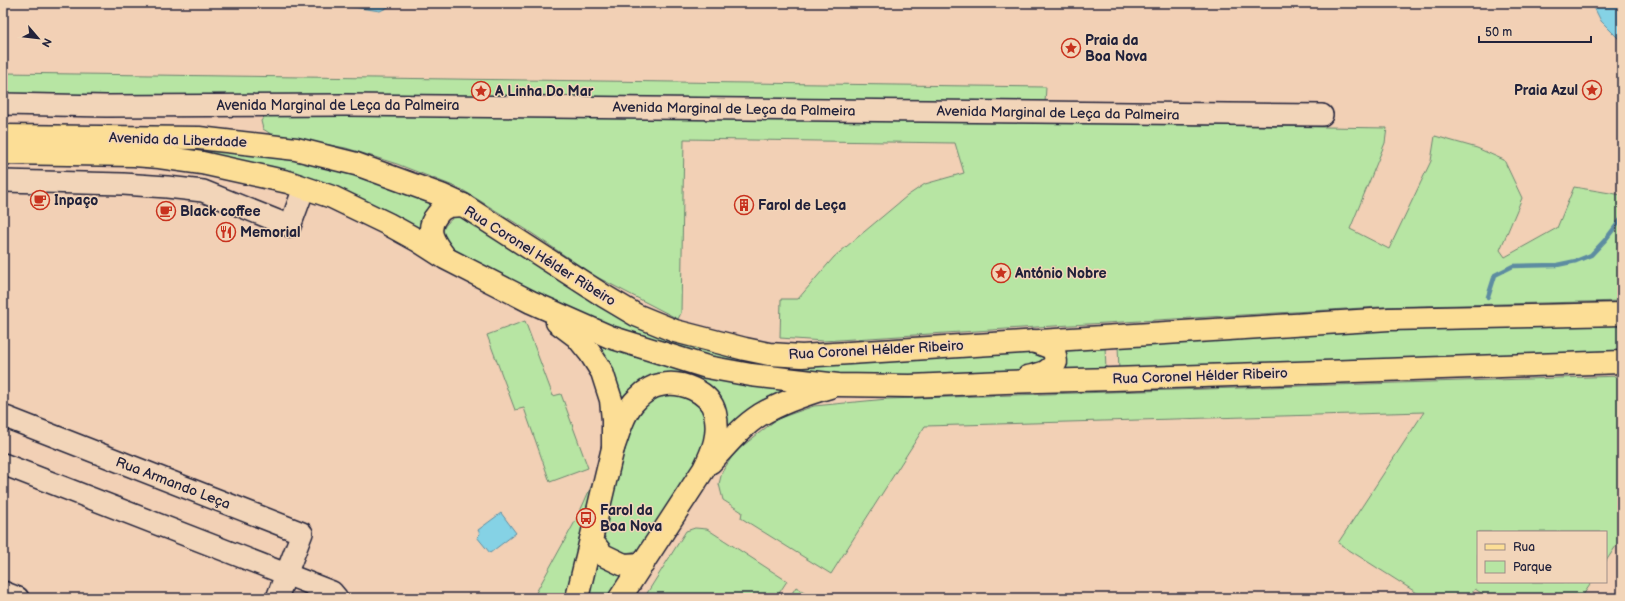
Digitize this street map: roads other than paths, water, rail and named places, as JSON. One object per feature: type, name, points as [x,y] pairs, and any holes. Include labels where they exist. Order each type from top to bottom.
[{"type":"main road","name":"Avenida da Liberdade","points":[[3,136],[198,138],[296,149],[356,164],[428,190],[463,205]]},
{"type":"main road","name":"Avenida da Liberdade","points":[[3,153],[134,155],[159,157],[202,163],[282,181],[332,197],[388,224],[445,258]]},
{"type":"main road","name":"Rua Coronel Hélder Ribeiro","points":[[1622,314],[1389,320],[802,356],[769,354],[675,332],[636,315],[463,205],[447,207],[434,218],[431,227],[431,235],[435,244],[445,258],[531,302],[610,337],[707,367],[751,375],[838,385],[910,386],[1622,362]]},
{"type":"main road","points":[[531,302],[577,337],[590,353],[602,372],[610,400],[613,420],[613,448]]},
{"type":"main road","points":[[1005,382],[1046,373],[1052,368],[1056,362],[1054,350],[1033,341]]},
{"type":"main road","points":[[577,598],[613,448],[626,415],[635,400],[645,392],[660,385],[674,384],[687,387],[700,392],[707,399],[715,412],[717,426],[715,446],[704,469],[620,598]]},
{"type":"main road","points":[[704,469],[744,427],[760,415],[784,402],[838,385]]},
{"type":"main road","points":[[591,540],[603,555],[624,566],[642,564]]},
{"type":"street","name":"Avenida Marginal de Leça da Palmeira","points":[[3,104],[106,106],[346,105],[1322,115]]},
{"type":"street","points":[[3,181],[167,186],[203,191],[290,226],[304,188]]},
{"type":"street","name":"Rua Armando Leça","points":[[3,416],[302,533],[277,598]]},
{"type":"street","points":[[3,464],[332,592],[337,598]]},
{"type":"street","points":[[3,592],[18,598]]},
{"type":"water","points":[[326,3],[397,3],[380,11]]},
{"type":"water","points":[[1592,3],[1622,3],[1622,42],[1601,21]]},
{"type":"water","points":[[501,513],[516,533],[490,553],[477,537],[480,534],[478,530]]},
{"type":"waterway","points":[[1488,297],[1495,275],[1513,266],[1557,265],[1576,261],[1591,255],[1606,239],[1622,218]]},
{"type":"place","name":"Praia da Boa Nova","points":[[1071,48]]},
{"type":"place","name":"Praia Azul","points":[[1592,90]]},
{"type":"place","name":"A Linha Do Mar","points":[[481,91]]},
{"type":"place","name":"Inpaço","points":[[40,200]]},
{"type":"place","name":"Farol de Leça","points":[[744,205]]},
{"type":"place","name":"Black coffee","points":[[166,211]]},
{"type":"place","name":"Memorial","points":[[226,232]]},
{"type":"place","name":"António Nobre","points":[[1001,273]]},
{"type":"place","name":"Farol da Boa Nova","points":[[586,518]]}]
